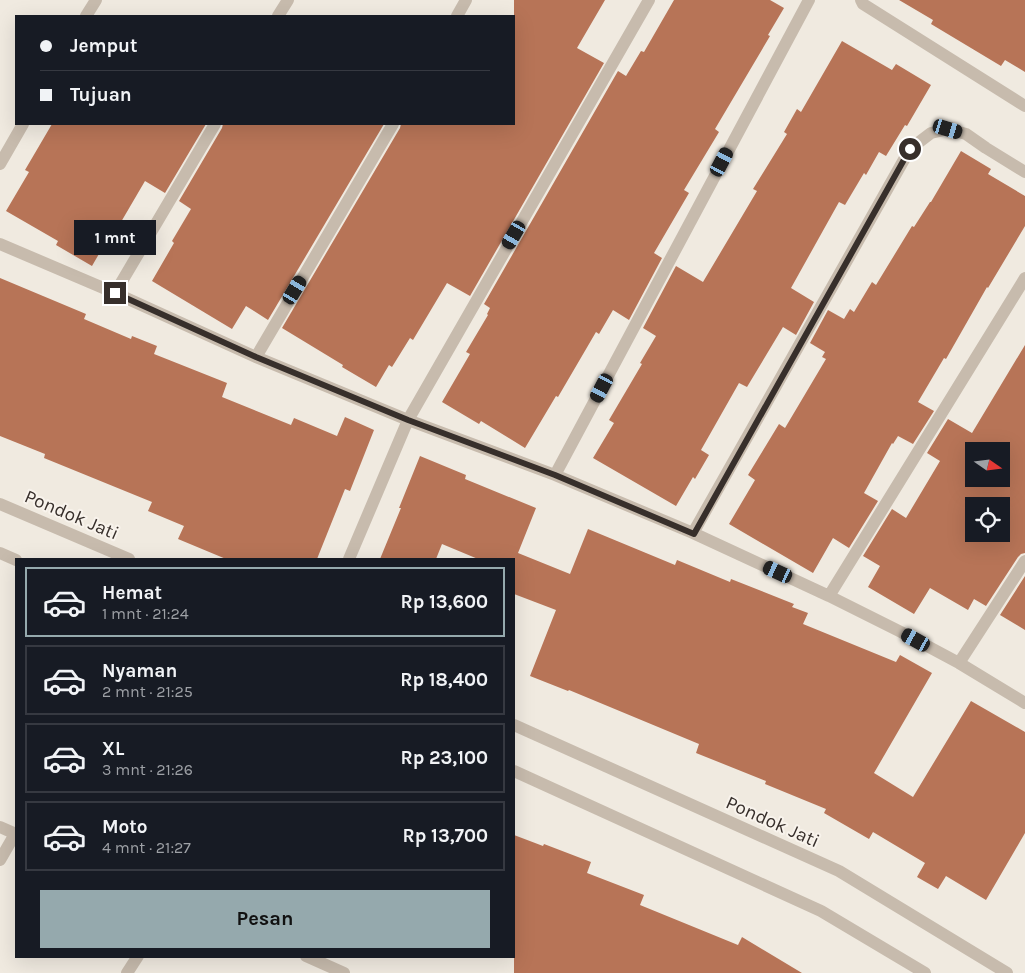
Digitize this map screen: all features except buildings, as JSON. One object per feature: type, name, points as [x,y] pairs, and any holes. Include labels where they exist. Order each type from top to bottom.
[{"type":"street","points":[[87,15],[96,0]]},
{"type":"street","points":[[279,15],[288,0]]},
{"type":"street","points":[[458,15],[466,0]]},
{"type":"street","points":[[349,558],[408,420],[649,0]]},
{"type":"street","points":[[555,475],[809,0]]},
{"type":"street","points":[[861,0],[862,4],[1025,106]]},
{"type":"street","points":[[0,164],[22,125]]},
{"type":"street","points":[[115,293],[214,125]]},
{"type":"street","points":[[256,357],[392,125]]},
{"type":"street","points":[[694,534],[910,149],[930,133],[948,129],[966,134],[1025,172]]},
{"type":"street","points":[[0,244],[115,293],[256,357],[408,420],[555,475],[694,534],[829,596],[901,632],[959,663],[1025,704]]},
{"type":"street","points":[[829,596],[1025,278]]},
{"type":"street","name":"Pondok Jati","points":[[0,504],[127,558]]},
{"type":"street","points":[[0,553],[15,560]]},
{"type":"street","points":[[959,663],[1025,561]]},
{"type":"street","name":"Pondok Jati","points":[[515,725],[839,872],[1007,973]]},
{"type":"street","points":[[515,771],[821,911],[925,973]]},
{"type":"street","points":[[0,827],[15,834]]},
{"type":"street","points":[[0,860],[15,836]]},
{"type":"street","points":[[127,973],[137,958]]},
{"type":"street","points":[[310,958],[344,973]]},
{"type":"route","points":[[115,293],[256,357],[408,420],[555,475],[694,534],[910,149]]}]
